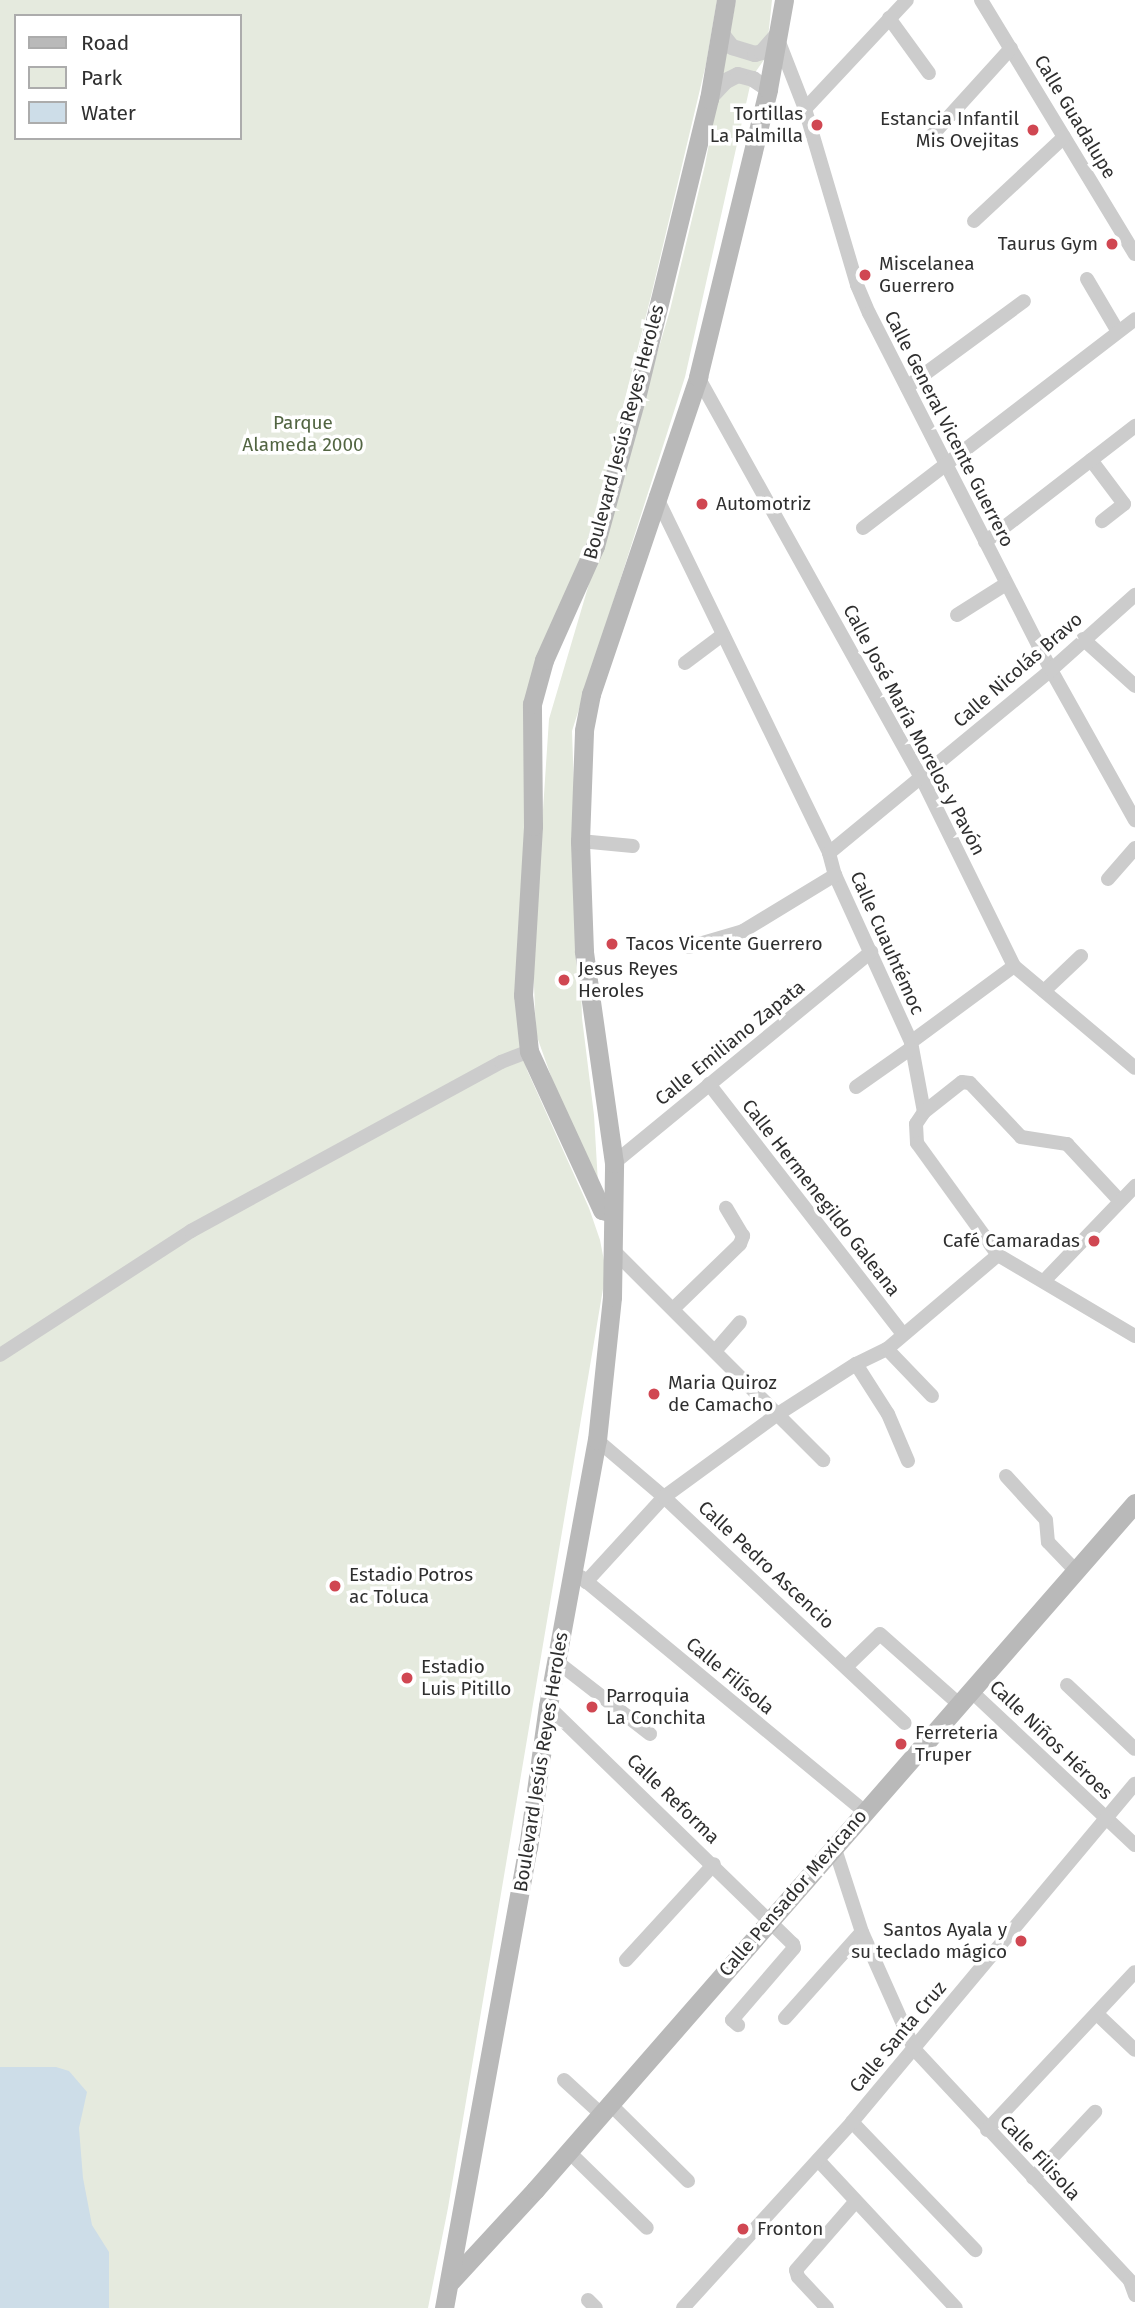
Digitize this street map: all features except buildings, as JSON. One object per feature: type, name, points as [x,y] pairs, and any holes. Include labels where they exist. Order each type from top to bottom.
[{"type":"main road","name":"Boulevard Jesús Reyes Heroles","points":[[613,1213],[602,1210],[529,1051],[523,995],[532,849],[530,741],[534,692],[544,660],[595,546],[636,398],[709,99],[726,0]]},
{"type":"main road","name":"Boulevard Jesús Reyes Heroles","points":[[444,2308],[528,1848],[556,1661],[579,1576],[609,1336],[614,1251],[614,1163],[584,951],[580,841],[580,769],[591,694],[698,377],[768,89],[784,0]]},
{"type":"main road","name":"Calle Pensador Mexicano","points":[[450,2282],[568,2151],[1135,1503]]},
{"type":"street","points":[[805,109],[907,0]]},
{"type":"street","name":"Calle Guadalupe","points":[[981,0],[1135,254]]},
{"type":"street","points":[[888,18],[929,73]]},
{"type":"street","points":[[721,33],[732,47],[755,54],[762,52],[776,36]]},
{"type":"street","name":"Calle General Vicente Guerrero","points":[[776,36],[805,109],[858,285],[1006,584],[1135,820]]},
{"type":"street","points":[[925,143],[1011,48]]},
{"type":"street","points":[[709,99],[726,81],[738,75],[753,79],[768,89]]},
{"type":"street","points":[[974,221],[1064,137]]},
{"type":"street","points":[[1087,279],[1117,330]]},
{"type":"street","points":[[907,387],[1024,301]]},
{"type":"street","points":[[863,527],[1135,318]]},
{"type":"street","name":"Calle José María Morelos y Pavón","points":[[698,377],[921,777],[1014,966],[1135,1069]]},
{"type":"street","points":[[985,542],[1133,431]]},
{"type":"street","points":[[1091,460],[1124,504],[1102,522]]},
{"type":"street","name":"Calle Cuauhtémoc","points":[[656,496],[721,636],[829,853],[835,875],[911,1046],[924,1112],[916,1124],[917,1143],[998,1255],[1135,1336]]},
{"type":"street","points":[[957,615],[1006,584]]},
{"type":"street","name":"Calle Nicolás Bravo","points":[[829,853],[1051,670],[1135,595]]},
{"type":"street","points":[[685,663],[721,636]]},
{"type":"street","points":[[1083,639],[1135,686]]},
{"type":"street","points":[[580,841],[633,846]]},
{"type":"street","points":[[1108,878],[1135,848]]},
{"type":"street","points":[[689,947],[743,931],[835,875]]},
{"type":"street","name":"Calle Emiliano Zapata","points":[[614,1163],[871,953]]},
{"type":"street","points":[[1044,991],[1081,956]]},
{"type":"street","points":[[856,1087],[1014,966]]},
{"type":"street","points":[[0,1355],[191,1231],[501,1062],[529,1051]]},
{"type":"street","points":[[924,1112],[962,1083],[970,1083],[1021,1137],[1066,1144],[1129,1196],[1044,1281]]},
{"type":"street","name":"Calle Hermenegildo Galeana","points":[[709,1084],[903,1334]]},
{"type":"street","points":[[673,1309],[742,1240],[726,1208]]},
{"type":"street","points":[[614,1251],[823,1460]]},
{"type":"street","points":[[579,1576],[664,1497],[778,1415],[856,1364],[887,1349],[998,1255]]},
{"type":"street","points":[[715,1351],[740,1322]]},
{"type":"street","points":[[887,1349],[932,1396]]},
{"type":"street","points":[[856,1364],[888,1414],[908,1461]]},
{"type":"street","name":"Calle Pedro Ascencio","points":[[597,1440],[664,1497],[905,1723]]},
{"type":"street","points":[[1006,1476],[1046,1520],[1048,1542],[1076,1571]]},
{"type":"street","name":"Calle Filísola","points":[[579,1576],[864,1811]]},
{"type":"street","name":"Calle Niños Héroes","points":[[846,1667],[880,1634],[966,1698],[1135,1845]]},
{"type":"street","points":[[556,1661],[650,1734]]},
{"type":"street","points":[[1067,1685],[1135,1749]]},
{"type":"street","name":"Calle Reforma","points":[[548,1706],[714,1864],[768,1922],[793,1944],[793,1948],[735,2022]]},
{"type":"street","name":"Calle Santa Cruz","points":[[683,2308],[852,2122],[1135,1784]]},
{"type":"street","name":"Calle Filisola","points":[[834,1846],[862,1931],[914,2049],[1130,2281],[1135,2296],[1134,2308]]},
{"type":"street","points":[[626,1960],[714,1864]]},
{"type":"street","points":[[785,2018],[862,1931]]},
{"type":"street","points":[[987,2130],[1135,1972]]},
{"type":"street","points":[[1097,2014],[1135,2050]]},
{"type":"street","points":[[564,2080],[605,2108],[688,2181]]},
{"type":"street","points":[[1033,2178],[1095,2112]]},
{"type":"street","points":[[852,2122],[975,2250]]},
{"type":"street","points":[[568,2151],[647,2228]]},
{"type":"street","points":[[818,2160],[956,2308]]},
{"type":"street","points":[[827,2308],[796,2273],[856,2201]]},
{"type":"green space","name":"Parque Alameda 2000","points":[[0,0],[717,0],[706,64],[592,529],[527,690],[530,857],[515,984],[527,1070],[589,1208],[600,1240],[606,1271],[448,2208],[428,2308],[0,2308]]},
{"type":"green space","points":[[736,0],[772,0],[766,57],[752,77],[685,377],[572,731],[582,1018],[594,1115],[598,1183],[562,1107],[536,1034],[533,961],[549,719],[670,310],[705,165]]},
{"type":"water","points":[[0,2067],[56,2067],[69,2071],[87,2092],[79,2128],[83,2178],[92,2225],[109,2252],[109,2308],[0,2308]]},
{"type":"place","name":"Tortillas La Palmilla","points":[[817,125]]},
{"type":"place","name":"Estancia Infantil Mis Ovejitas","points":[[1033,130]]},
{"type":"place","name":"Taurus Gym","points":[[1112,244]]},
{"type":"place","name":"Miscelanea Guerrero","points":[[865,275]]},
{"type":"place","name":"Automotriz","points":[[702,504]]},
{"type":"place","name":"Tacos Vicente Guerrero","points":[[612,944]]},
{"type":"place","name":"Jesus Reyes Heroles","points":[[564,980]]},
{"type":"place","name":"Café Camaradas","points":[[1094,1241]]},
{"type":"place","name":"Maria Quiroz de Camacho","points":[[654,1394]]},
{"type":"place","name":"Estadio Potros ac Toluca","points":[[335,1586]]},
{"type":"place","name":"Estadio Luis Pitillo","points":[[407,1678]]},
{"type":"place","name":"Parroquia La Conchita","points":[[592,1707]]},
{"type":"place","name":"Ferreteria Truper","points":[[901,1744]]},
{"type":"place","name":"Santos Ayala y su teclado mágico","points":[[1021,1941]]},
{"type":"place","name":"Fronton","points":[[743,2229]]}]
